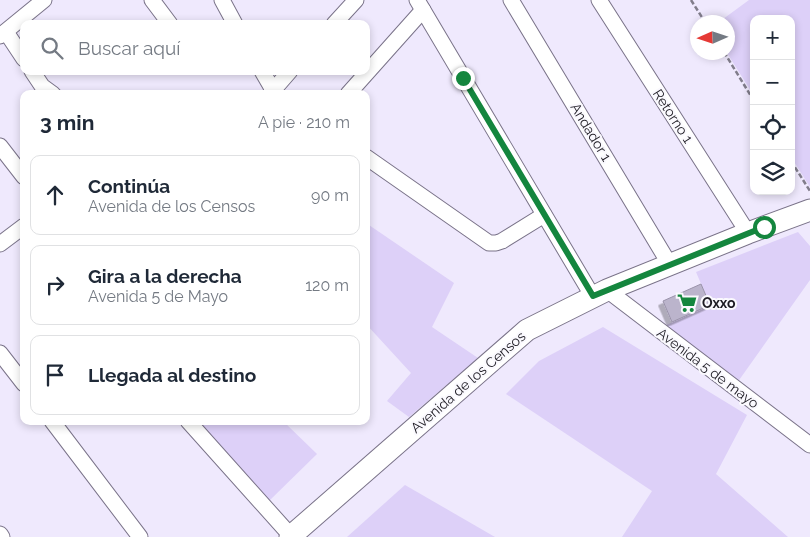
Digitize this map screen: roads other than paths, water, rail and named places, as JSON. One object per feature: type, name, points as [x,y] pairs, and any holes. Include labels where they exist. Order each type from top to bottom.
[{"type":"street","points":[[20,55],[3,34],[44,0]]},
{"type":"street","points":[[152,0],[167,20]]},
{"type":"street","points":[[222,0],[233,20]]},
{"type":"street","points":[[338,20],[356,0]]},
{"type":"street","name":"Andador 1","points":[[511,0],[670,265]]},
{"type":"street","name":"Retorno 1","points":[[599,0],[748,233]]},
{"type":"street","points":[[370,67],[420,5],[544,214],[600,293]]},
{"type":"street","points":[[35,75],[42,86],[48,90]]},
{"type":"street","points":[[264,75],[270,90]]},
{"type":"street","points":[[273,90],[286,75]]},
{"type":"street","points":[[351,90],[363,75]]},
{"type":"street","points":[[0,146],[20,172]]},
{"type":"street","points":[[370,159],[489,243],[502,241],[544,214]]},
{"type":"street","name":"Avenida de los Censos","points":[[290,536],[528,330],[600,293],[810,210]]},
{"type":"street","points":[[0,244],[20,229]]},
{"type":"street","name":"Avenida 5 de mayo","points":[[600,293],[810,445]]},
{"type":"street","points":[[0,353],[20,379]]},
{"type":"street","points":[[55,425],[140,537]]},
{"type":"street","points":[[192,425],[290,536]]},
{"type":"place","name":"Oxxo","points":[[687,303]]}]
